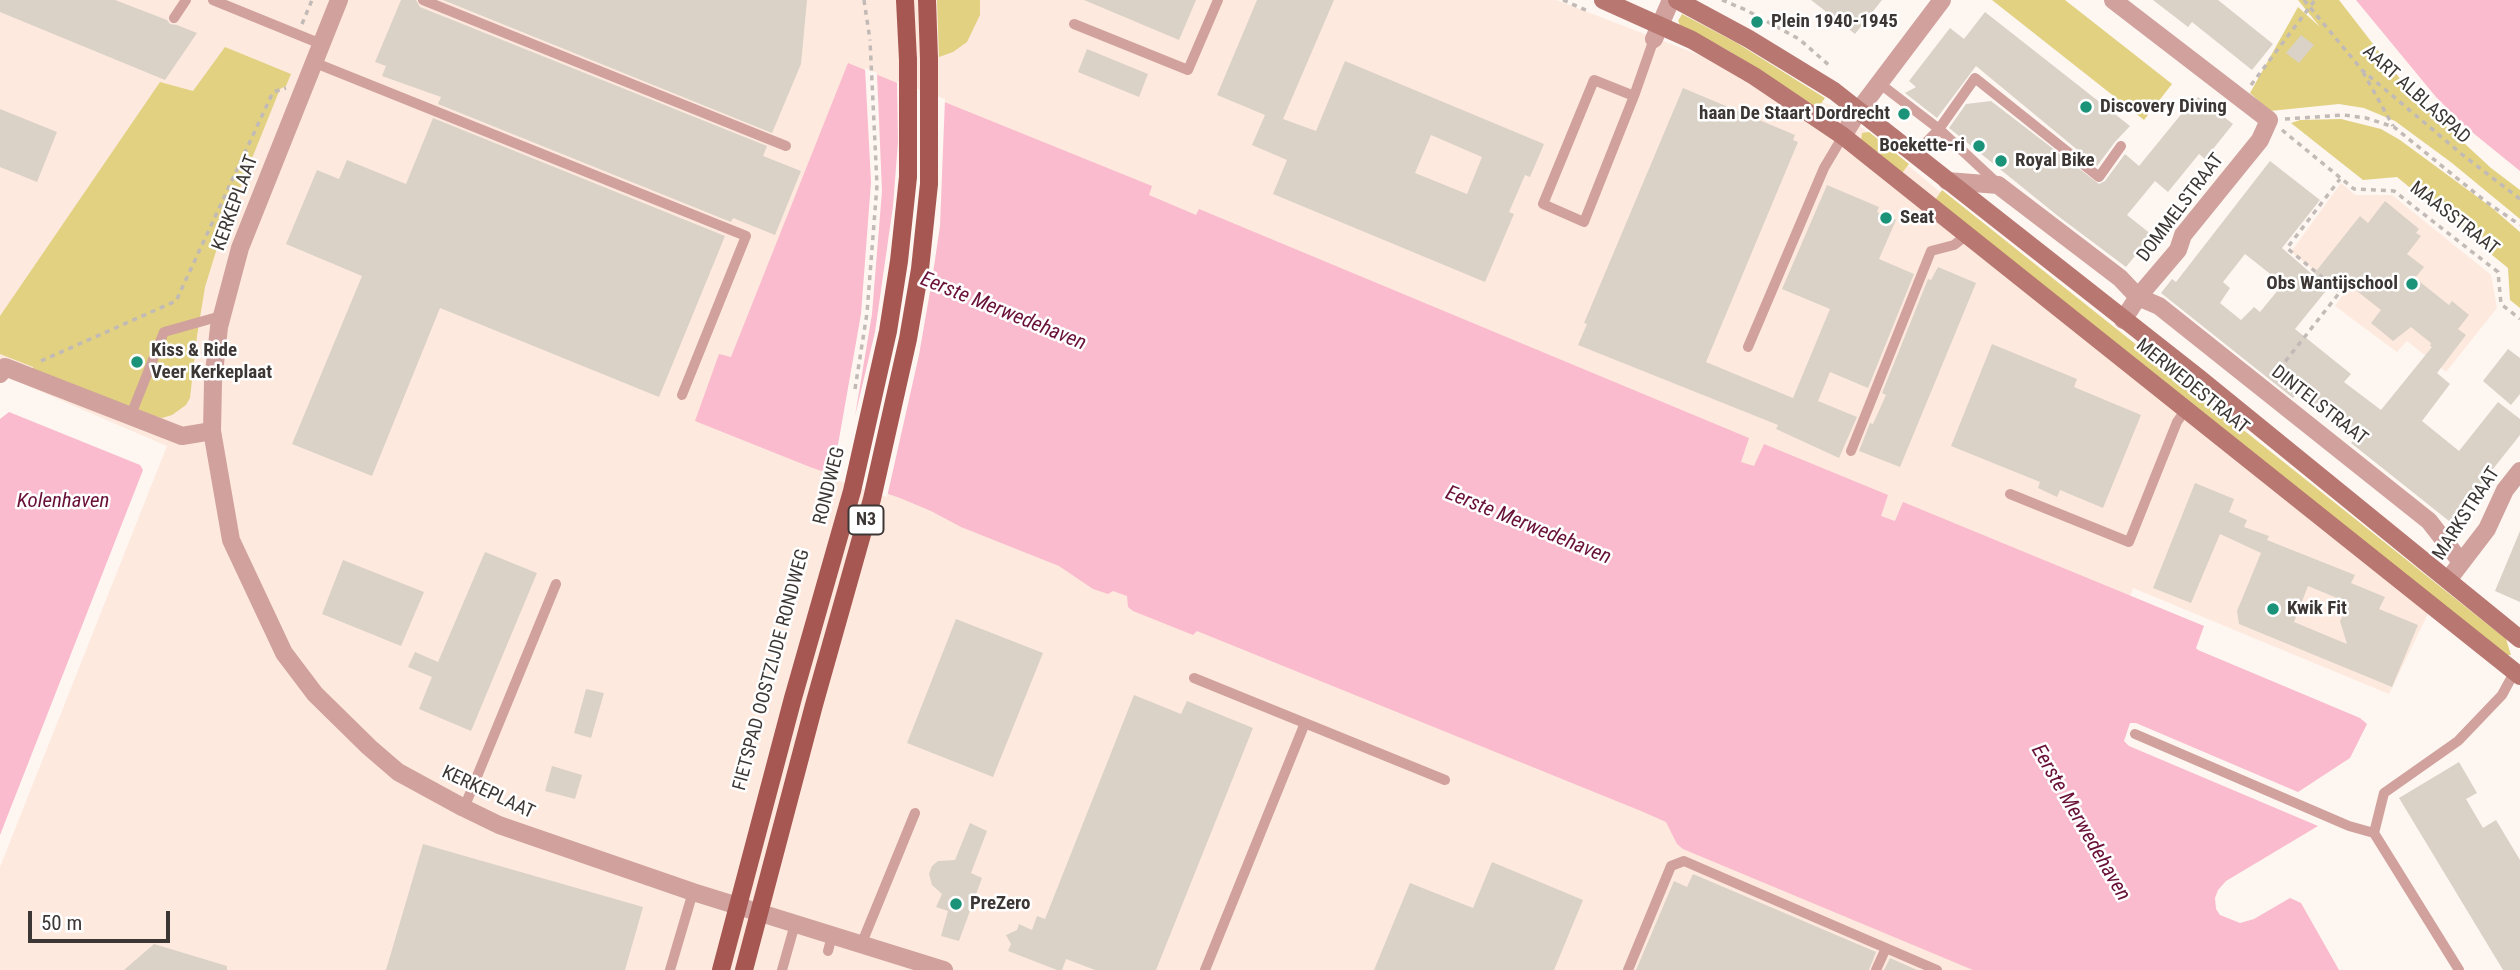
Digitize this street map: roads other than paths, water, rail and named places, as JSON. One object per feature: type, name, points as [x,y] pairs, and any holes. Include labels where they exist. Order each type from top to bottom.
[{"type":"main road","name":"RONDWEG","points":[[722,970],[793,698],[852,491],[888,331],[908,177],[905,0]]},
{"type":"main road","name":"N3","points":[[744,970],[872,499],[908,339],[920,269],[929,184],[927,0]]},
{"type":"main road","name":"MERWEDESTRAAT","points":[[1603,0],[1657,32],[1692,40],[1754,76],[1838,143],[1967,235],[2518,671]]},
{"type":"main road","name":"MERWEDESTRAAT","points":[[1677,0],[1749,39],[1834,91],[2199,378],[2520,639]]},
{"type":"street","name":"KERKEPLAAT","points":[[339,0],[240,248],[221,316],[213,382],[212,431],[231,540],[284,653],[315,694],[398,772],[499,825],[692,892],[795,924],[830,944],[861,945],[937,969]]},
{"type":"street","points":[[1657,32],[1671,0]]},
{"type":"street","points":[[1838,143],[1859,110],[1942,0]]},
{"type":"street","name":"DOMMELSTRAAT","points":[[2113,0],[2269,120],[2260,140],[2183,235],[2178,250],[2138,297],[2123,320]]},
{"type":"street","points":[[1947,181],[1998,185],[2120,278],[2138,297]]},
{"type":"street","name":"DINTELSTRAAT","points":[[2138,297],[2159,306],[2430,521],[2461,562]]},
{"type":"street","points":[[5,369],[182,436],[212,431]]},
{"type":"street","name":"MARKSTRAAT","points":[[2448,580],[2487,529],[2505,490],[2520,471]]},
{"type":"lane","points":[[174,18],[186,0]]},
{"type":"lane","points":[[213,0],[321,44]]},
{"type":"lane","points":[[423,0],[786,146]]},
{"type":"lane","points":[[1074,24],[1188,70],[1218,0]]},
{"type":"lane","points":[[1634,96],[1594,80],[1543,204],[1584,222],[1634,96],[1657,32]]},
{"type":"lane","points":[[313,62],[746,236],[682,395]]},
{"type":"lane","points":[[1914,155],[1939,129],[1975,78],[2099,177],[2121,146]]},
{"type":"lane","points":[[1879,83],[1939,129],[1998,185]]},
{"type":"lane","points":[[1748,346],[1824,168],[1838,143]]},
{"type":"lane","points":[[1851,451],[1931,251],[1954,245],[1967,235]]},
{"type":"lane","points":[[130,417],[164,332],[221,316]]},
{"type":"lane","points":[[2010,494],[2129,542],[2177,422],[2186,409]]},
{"type":"lane","points":[[464,808],[556,584]]},
{"type":"lane","points":[[2374,833],[2384,793],[2458,741],[2502,695],[2518,671]]},
{"type":"lane","points":[[1194,678],[1445,780]]},
{"type":"lane","points":[[1205,970],[1305,723]]},
{"type":"lane","points":[[2135,734],[2349,826],[2374,833],[2459,970]]},
{"type":"lane","points":[[861,945],[915,813]]},
{"type":"lane","points":[[1628,970],[1671,866],[1684,861],[1937,970]]},
{"type":"lane","points":[[670,970],[692,892]]},
{"type":"lane","points":[[782,970],[795,924]]},
{"type":"lane","points":[[1876,970],[1886,948]]},
{"type":"water","points":[[2356,0],[2520,0],[2520,171],[2467,128],[2436,97]]},
{"type":"water","name":"Eerste Merwedehaven","points":[[848,63],[1152,186],[1149,195],[1196,215],[1199,209],[1749,438],[1741,462],[1754,466],[1764,444],[1888,495],[1881,516],[1895,521],[1903,502],[2204,626],[2196,648],[2198,650],[2360,718],[2367,724],[2350,758],[2298,792],[2136,723],[2130,723],[2124,741],[2129,746],[2318,826],[2226,881],[2215,898],[2216,909],[2220,915],[2240,923],[2254,919],[2290,898],[2301,903],[2339,970],[1973,970],[1683,849],[1677,844],[1666,822],[1641,811],[1197,631],[1193,635],[1133,611],[1128,607],[1127,596],[1093,589],[1059,566],[961,527],[900,498],[810,467],[695,421],[719,354],[731,357]]},
{"type":"water","name":"Kolenhaven","points":[[9,412],[140,465],[143,470],[0,835],[0,419]]},
{"type":"place","name":"Plein 1940-1945","points":[[1757,22]]},
{"type":"place","name":"Discovery Diving","points":[[2086,107]]},
{"type":"place","name":"haan De Staart Dordrecht","points":[[1904,114]]},
{"type":"place","name":"Boekette-ri","points":[[1979,146]]},
{"type":"place","name":"Royal Bike","points":[[2001,161]]},
{"type":"place","name":"Seat","points":[[1886,218]]},
{"type":"place","name":"Obs Wantijschool","points":[[2412,284]]},
{"type":"place","name":"Kiss & Ride Veer Kerkeplaat","points":[[137,362]]},
{"type":"place","name":"Kwik Fit","points":[[2273,609]]},
{"type":"place","name":"PreZero","points":[[956,904]]}]
